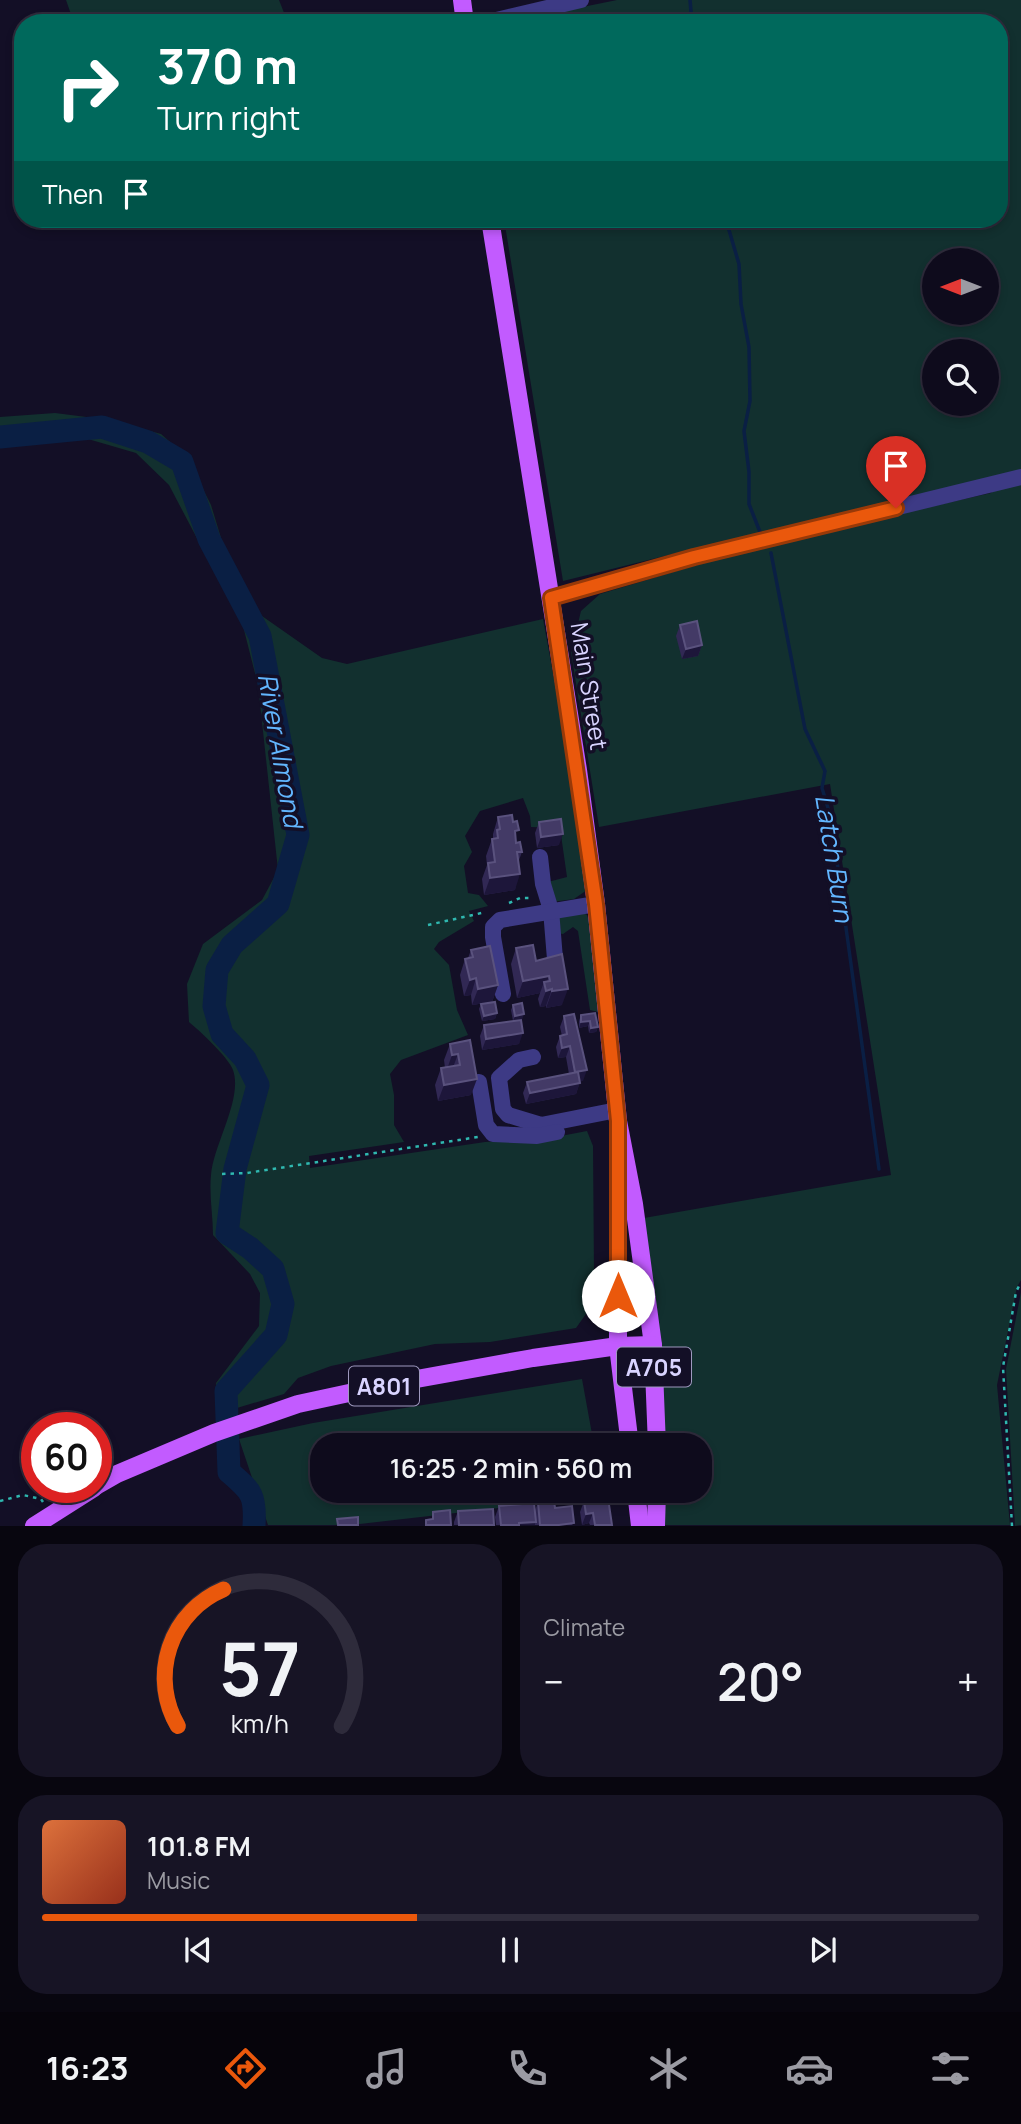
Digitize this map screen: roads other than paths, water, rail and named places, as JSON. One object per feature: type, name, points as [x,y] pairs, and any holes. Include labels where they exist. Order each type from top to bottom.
[{"type":"main road","name":"Main Street","points":[[491,228],[551,598],[596,904],[617,1115],[634,1204],[644,1289],[644,1345],[655,1433]]},
{"type":"main road","name":"Main Street","points":[[617,1115],[618,1346],[628,1433]]},
{"type":"main road","name":"A801","points":[[112,1477],[215,1433],[298,1404],[533,1358],[644,1345]]},
{"type":"main road","name":"A801","points":[[34,1525],[69,1503]]},
{"type":"main road","points":[[637,1503],[640,1525]]},
{"type":"main road","points":[[656,1525],[657,1503]]},
{"type":"lane","points":[[522,14],[581,0]]},
{"type":"lane","points":[[551,598],[694,557],[1021,477]]},
{"type":"lane","points":[[540,857],[543,884],[551,910],[555,959]]},
{"type":"lane","points":[[503,994],[493,937],[493,927],[500,920],[596,904]]},
{"type":"lane","points":[[532,1055],[519,1060],[499,1077],[503,1109],[508,1115],[541,1125],[617,1115]]},
{"type":"lane","points":[[480,1082],[486,1125],[493,1135],[537,1136],[617,1115]]},
{"type":"waterway","name":"Latch Burn","points":[[690,0],[691,14]]},
{"type":"waterway","name":"Latch Burn","points":[[728,228],[739,264],[741,304],[749,347],[750,401],[744,431],[749,472],[749,504],[760,532]]},
{"type":"waterway","name":"River Almond","points":[[0,437],[102,427],[148,442],[182,462],[209,539],[260,636],[298,835],[278,904],[232,945],[217,970],[214,1006],[222,1034],[245,1059],[258,1085],[235,1169],[227,1233],[250,1248],[273,1269],[283,1304],[276,1335],[226,1391],[229,1472],[253,1500],[254,1526]]},
{"type":"waterway","name":"Latch Burn","points":[[771,553],[805,729],[825,771],[822,788],[831,818],[879,1169]]}]
